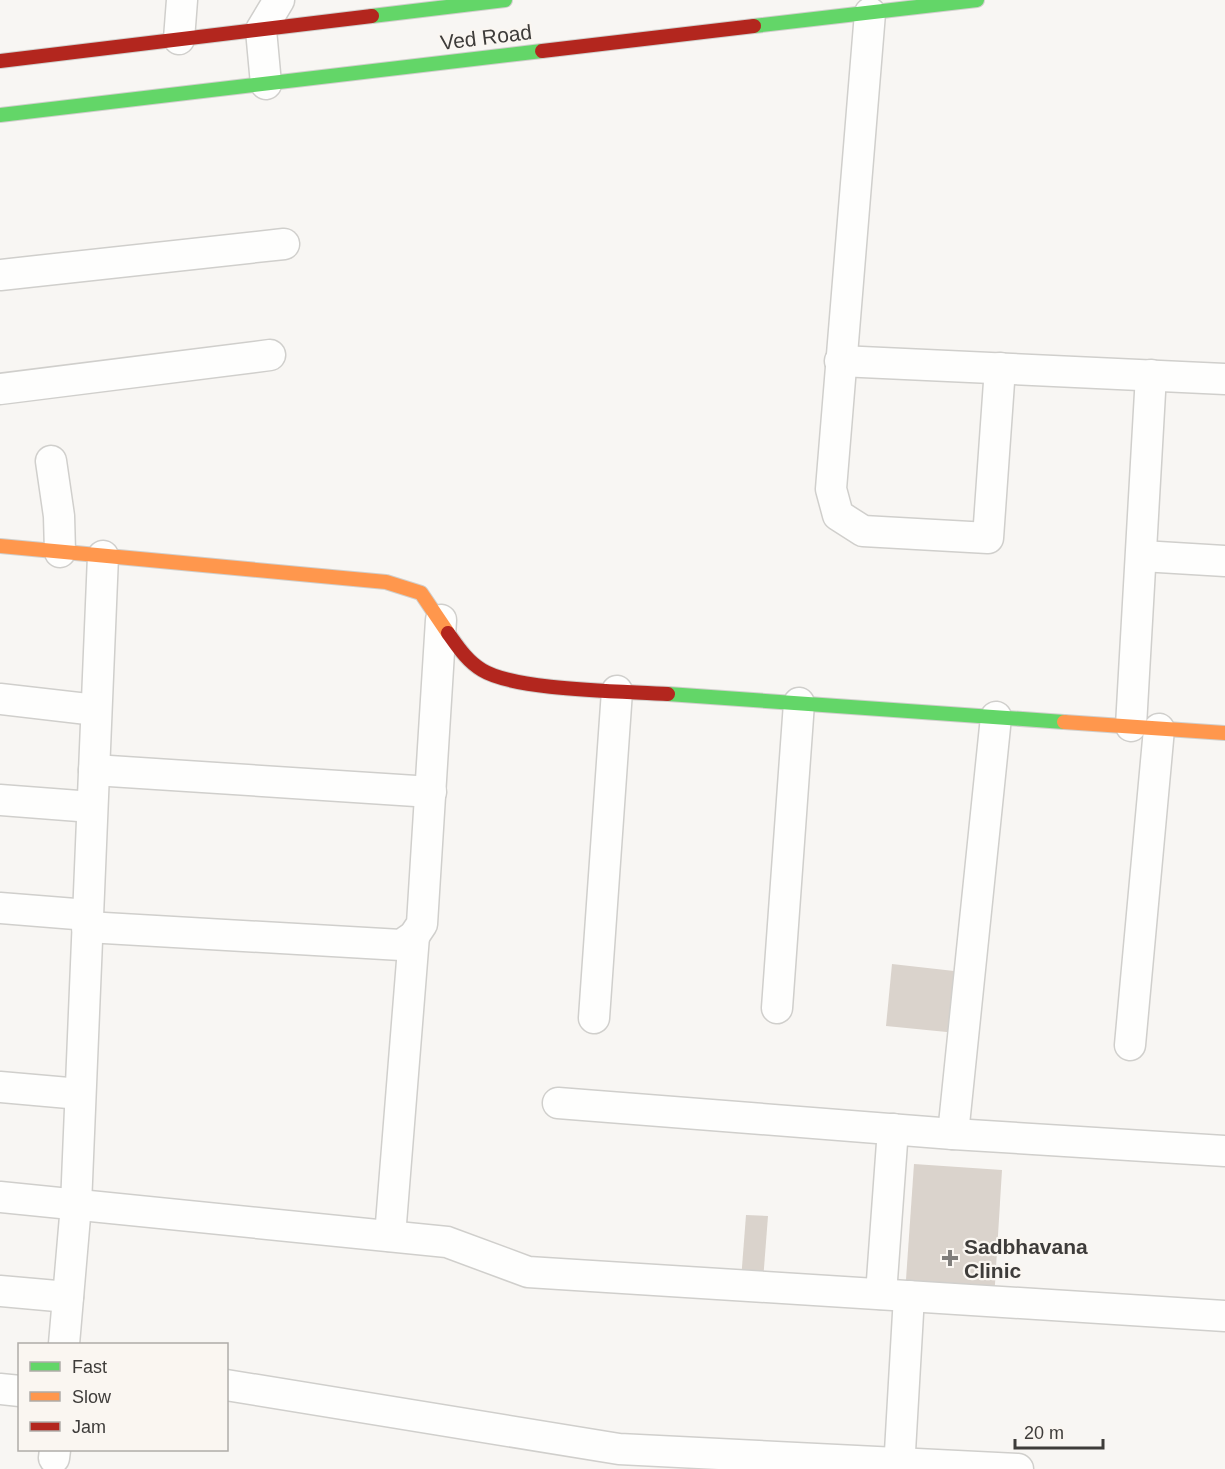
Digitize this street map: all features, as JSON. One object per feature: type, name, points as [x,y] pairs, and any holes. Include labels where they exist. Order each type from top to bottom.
[{"type":"main road","name":"Ved Road","points":[[0,62],[506,0]]},
{"type":"main road","name":"Ved Road","points":[[0,116],[977,0]]},
{"type":"main road","points":[[0,546],[386,582],[421,593],[463,655],[483,671],[528,684],[1225,733]]},
{"type":"street","points":[[179,39],[182,0]]},
{"type":"street","points":[[266,84],[261,30],[279,0]]},
{"type":"street","points":[[870,13],[831,489],[838,515],[863,531],[988,538],[1000,368]]},
{"type":"street","points":[[0,275],[284,244]]},
{"type":"street","points":[[0,389],[270,355]]},
{"type":"street","points":[[840,361],[1225,379]]},
{"type":"street","points":[[1130,1045],[1145,727],[1142,556],[1150,375]]},
{"type":"street","points":[[51,460],[59,516],[60,552]]},
{"type":"street","points":[[64,1343],[76,1205],[103,556]]},
{"type":"street","points":[[1142,556],[1225,561]]},
{"type":"street","points":[[0,908],[87,921],[401,945],[414,936],[422,924],[441,620]]},
{"type":"street","points":[[594,1018],[617,691]]},
{"type":"street","points":[[0,699],[96,710]]},
{"type":"street","points":[[777,1008],[799,703]]},
{"type":"street","points":[[954,1134],[996,717]]},
{"type":"street","points":[[94,770],[431,792]]},
{"type":"street","points":[[0,800],[92,807]]},
{"type":"street","points":[[390,1236],[414,936]]},
{"type":"street","points":[[0,1087],[80,1094]]},
{"type":"street","points":[[558,1103],[954,1134],[1225,1150]]},
{"type":"street","points":[[893,1129],[900,1466]]},
{"type":"street","points":[[0,1197],[447,1242],[528,1272],[1225,1316]]},
{"type":"street","points":[[0,1291],[68,1297]]},
{"type":"street","points":[[228,1384],[619,1449],[900,1466],[1018,1469]]},
{"type":"street","points":[[0,1389],[18,1390]]},
{"type":"building","points":[[892,964],[963,972],[957,1033],[886,1026]]},
{"type":"building","points":[[914,1164],[1002,1170],[994,1300],[905,1294]]},
{"type":"building","points":[[746,1215],[768,1216],[763,1281],[741,1280]]},
{"type":"traffic: fast","points":[[372,16],[505,0]]},
{"type":"traffic: fast","points":[[754,26],[977,0]]},
{"type":"traffic: fast","points":[[0,115],[542,51]]},
{"type":"traffic: fast","points":[[668,694],[1064,722]]},
{"type":"traffic: slow","points":[[0,546],[386,582],[421,593],[448,633]]},
{"type":"traffic: slow","points":[[1064,722],[1225,733]]},
{"type":"traffic: jam","points":[[0,61],[372,16]]},
{"type":"traffic: jam","points":[[542,51],[754,26]]},
{"type":"traffic: jam","points":[[448,633],[472,662],[482,670],[498,677],[544,686],[668,694]]},
{"type":"place","name":"Sadbhavana Clinic","points":[[950,1258]]}]
